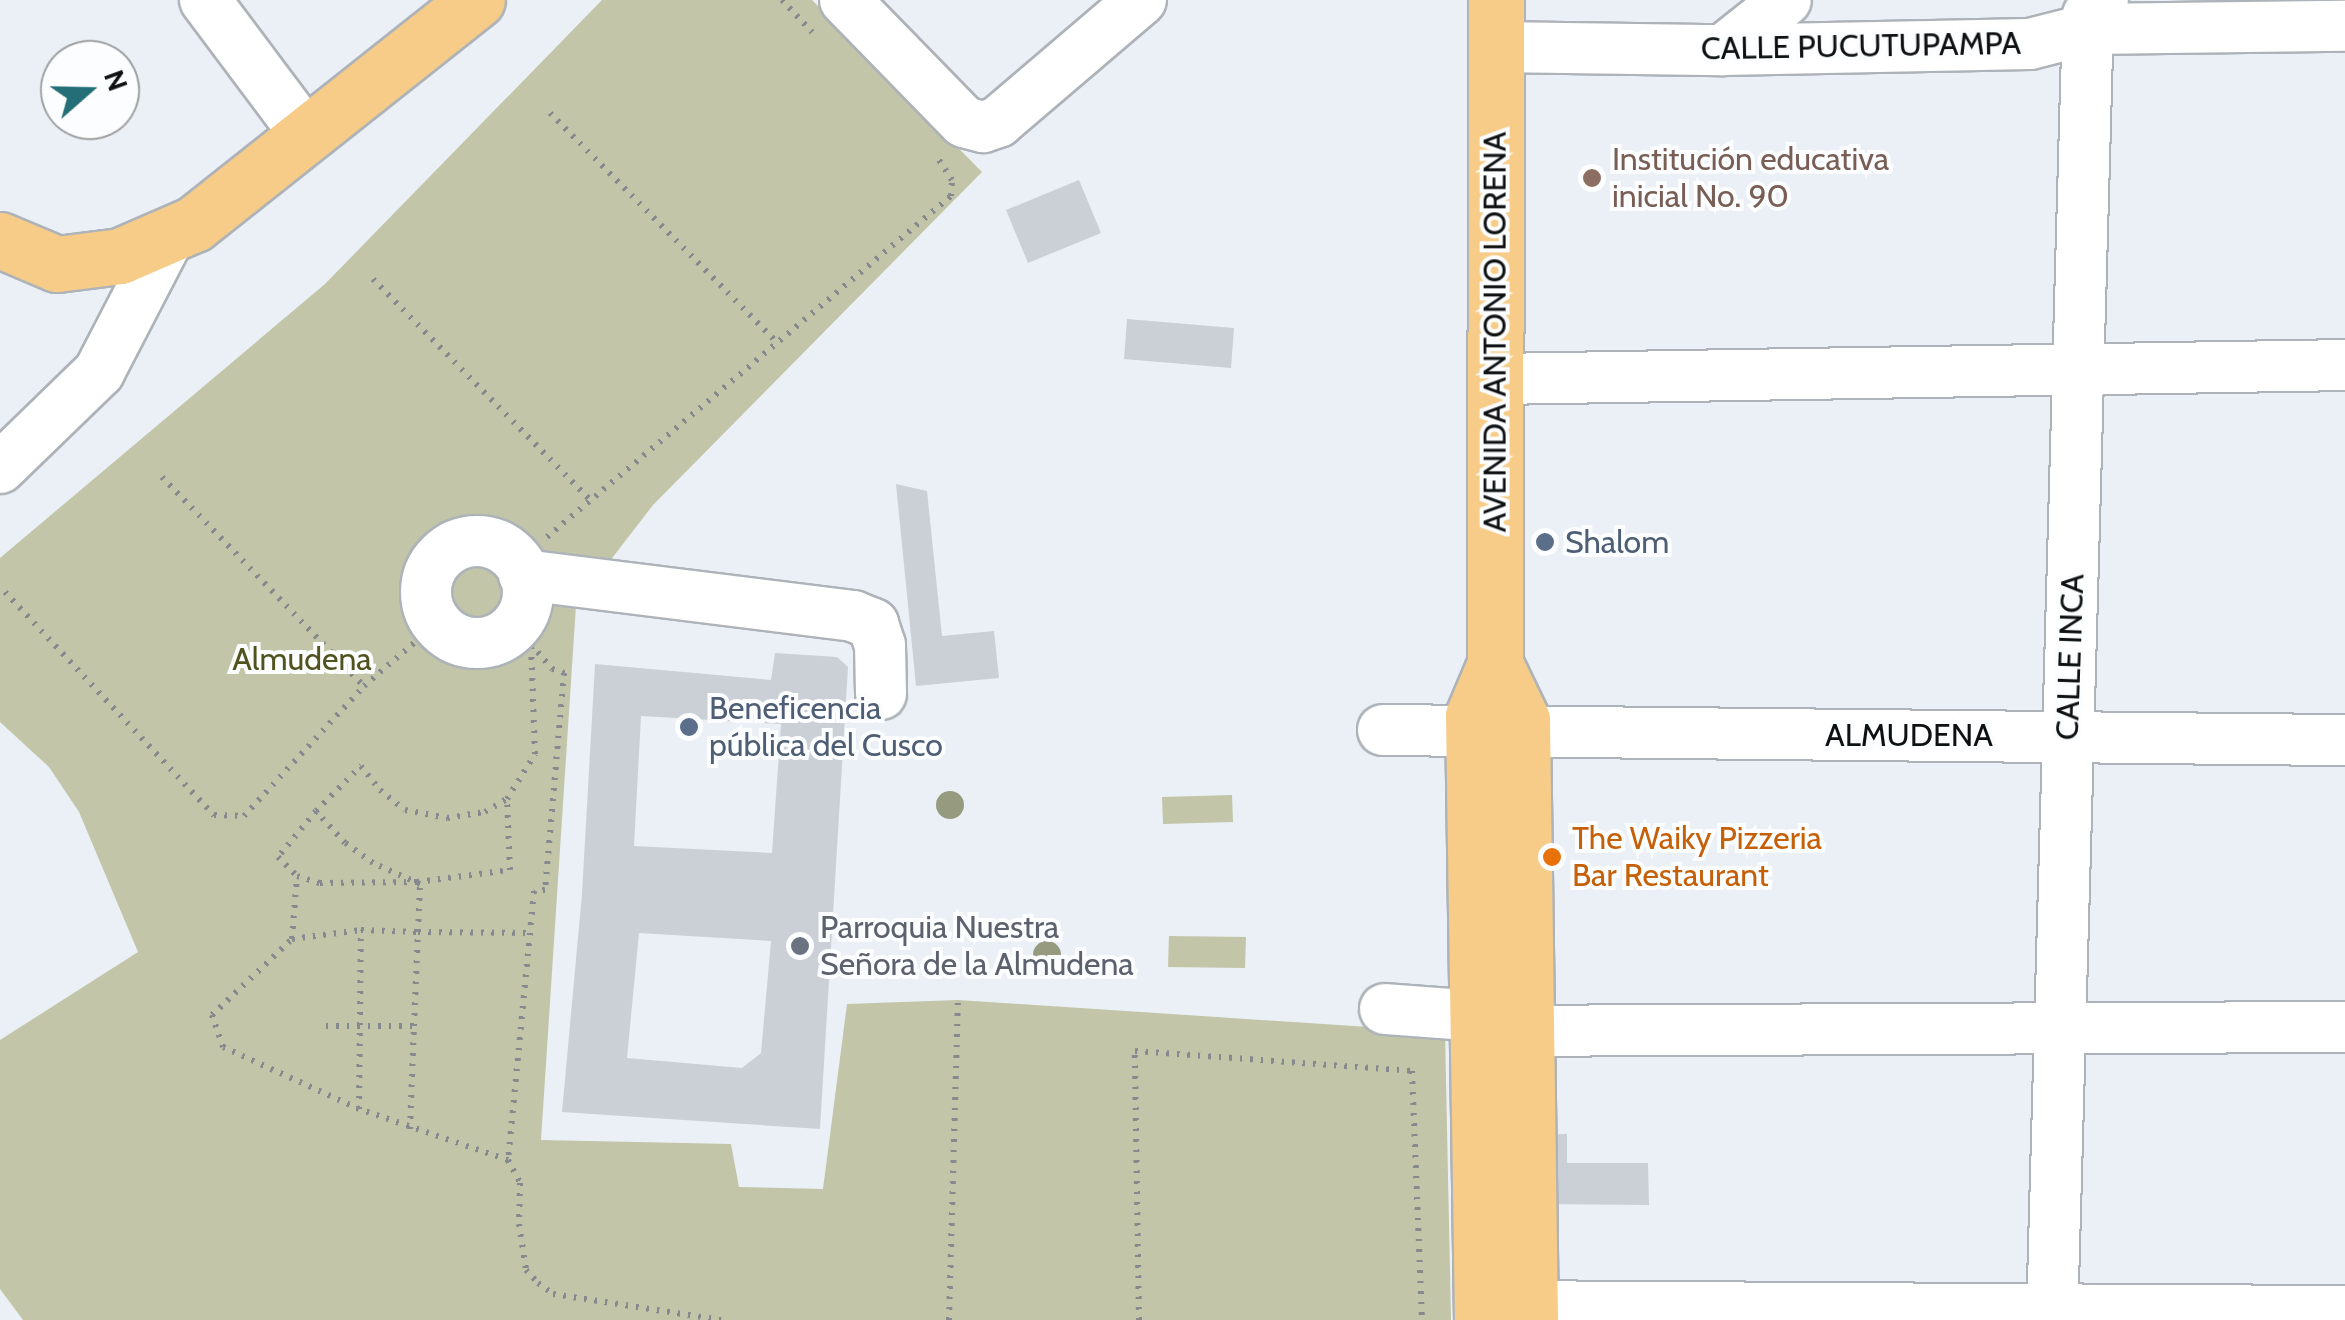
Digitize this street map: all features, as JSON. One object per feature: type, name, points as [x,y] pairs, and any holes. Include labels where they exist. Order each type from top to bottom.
[{"type":"highway","points":[[0,240],[57,264],[120,256],[194,224],[478,0]]},
{"type":"highway","name":"AVENIDA ANTONIO LORENA","points":[[1496,23],[1495,664],[1472,716],[1498,732],[1495,1026],[1506,1313]]},
{"type":"street","points":[[205,0],[306,135]]},
{"type":"street","points":[[834,22],[964,122],[983,127],[998,122],[1142,0]]},
{"type":"street","points":[[1723,50],[1786,0]]},
{"type":"street","name":"CALLE PUCUTUPAMPA","points":[[1496,23],[1723,50],[2030,44],[2096,15],[2345,26]]},
{"type":"street","name":"CALLE INCA","points":[[2052,1314],[2078,368],[2096,15]]},
{"type":"street","points":[[0,468],[99,372],[170,235]]},
{"type":"street","points":[[1496,378],[2345,365]]},
{"type":"street","points":[[482,541],[502,547],[524,600],[498,638],[474,643],[448,636],[436,624],[424,590],[428,571],[442,553],[464,542],[482,541]]},
{"type":"street","points":[[524,600],[853,616],[873,624],[882,694]]},
{"type":"street","name":"ALMUDENA","points":[[1383,730],[2345,740]]},
{"type":"street","points":[[1385,1009],[1495,1026],[2345,1027]]},
{"type":"street","points":[[1506,1313],[2345,1311]]},
{"type":"path","points":[[782,0],[834,22]]},
{"type":"path","points":[[550,113],[778,343]]},
{"type":"path","points":[[507,798],[510,870],[492,876],[417,882],[320,882],[297,876],[278,857],[361,766],[380,790],[405,810],[448,818],[485,812],[507,798],[535,754],[524,600],[589,499],[951,196],[947,170],[925,146]]},
{"type":"path","points":[[372,279],[589,499]]},
{"type":"path","points":[[162,477],[364,686]]},
{"type":"path","points":[[5,592],[214,816],[244,816],[364,686],[436,624]]},
{"type":"path","points":[[524,600],[552,670],[564,672],[545,890],[534,890],[508,1160],[520,1183],[519,1224],[526,1270],[553,1294],[721,1320]]},
{"type":"path","points":[[316,811],[345,843],[373,863],[417,882]]},
{"type":"path","points":[[292,939],[297,876]]},
{"type":"path","points":[[410,1129],[417,882]]},
{"type":"path","points":[[508,1160],[359,1109],[224,1047],[212,1015],[292,939],[361,930],[530,932]]},
{"type":"path","points":[[359,1109],[361,930]]},
{"type":"path","points":[[950,1320],[958,1000]]},
{"type":"path","points":[[326,1026],[414,1026]]},
{"type":"path","points":[[1140,1320],[1135,1051],[1412,1072],[1422,1320]]},
{"type":"green space","name":"Almudena","points":[[602,0],[812,0],[982,172],[653,505],[576,605],[541,1140],[731,1144],[739,1187],[823,1189],[847,1004],[958,1000],[1445,1032],[1451,1320],[23,1320],[0,1289],[0,1040],[138,952],[79,812],[49,767],[0,722],[0,558],[325,284]]},
{"type":"green space","points":[[1232,795],[1233,822],[1163,824],[1162,797]]},
{"type":"green space","points":[[1169,936],[1246,937],[1245,968],[1168,967]]},
{"type":"building","points":[[1079,180],[1101,233],[1028,263],[1006,210]]},
{"type":"building","points":[[1127,319],[1234,328],[1231,368],[1124,359]]},
{"type":"building","points":[[896,484],[927,491],[942,636],[994,631],[999,678],[916,686]]},
{"type":"building","points":[[775,653],[837,657],[848,667],[820,1129],[562,1112],[582,894],[595,664],[771,680]],"holes":[[[641,716],[781,724],[772,853],[634,846]],[[639,933],[771,941],[761,1053],[742,1068],[627,1058]]]},
{"type":"building","points":[[1567,1134],[1567,1163],[1648,1163],[1649,1205],[1537,1204],[1537,1135]]},
{"type":"place","name":"Institución educativa inicial No. 90","points":[[1592,178]]},
{"type":"place","name":"Shalom","points":[[1545,542]]},
{"type":"place","name":"Beneficencia pública del Cusco","points":[[689,727]]},
{"type":"place","name":"The Waiky Pizzeria Bar Restaurant","points":[[1552,857]]},
{"type":"place","name":"Parroquia Nuestra Señora de la Almudena","points":[[800,946]]}]
